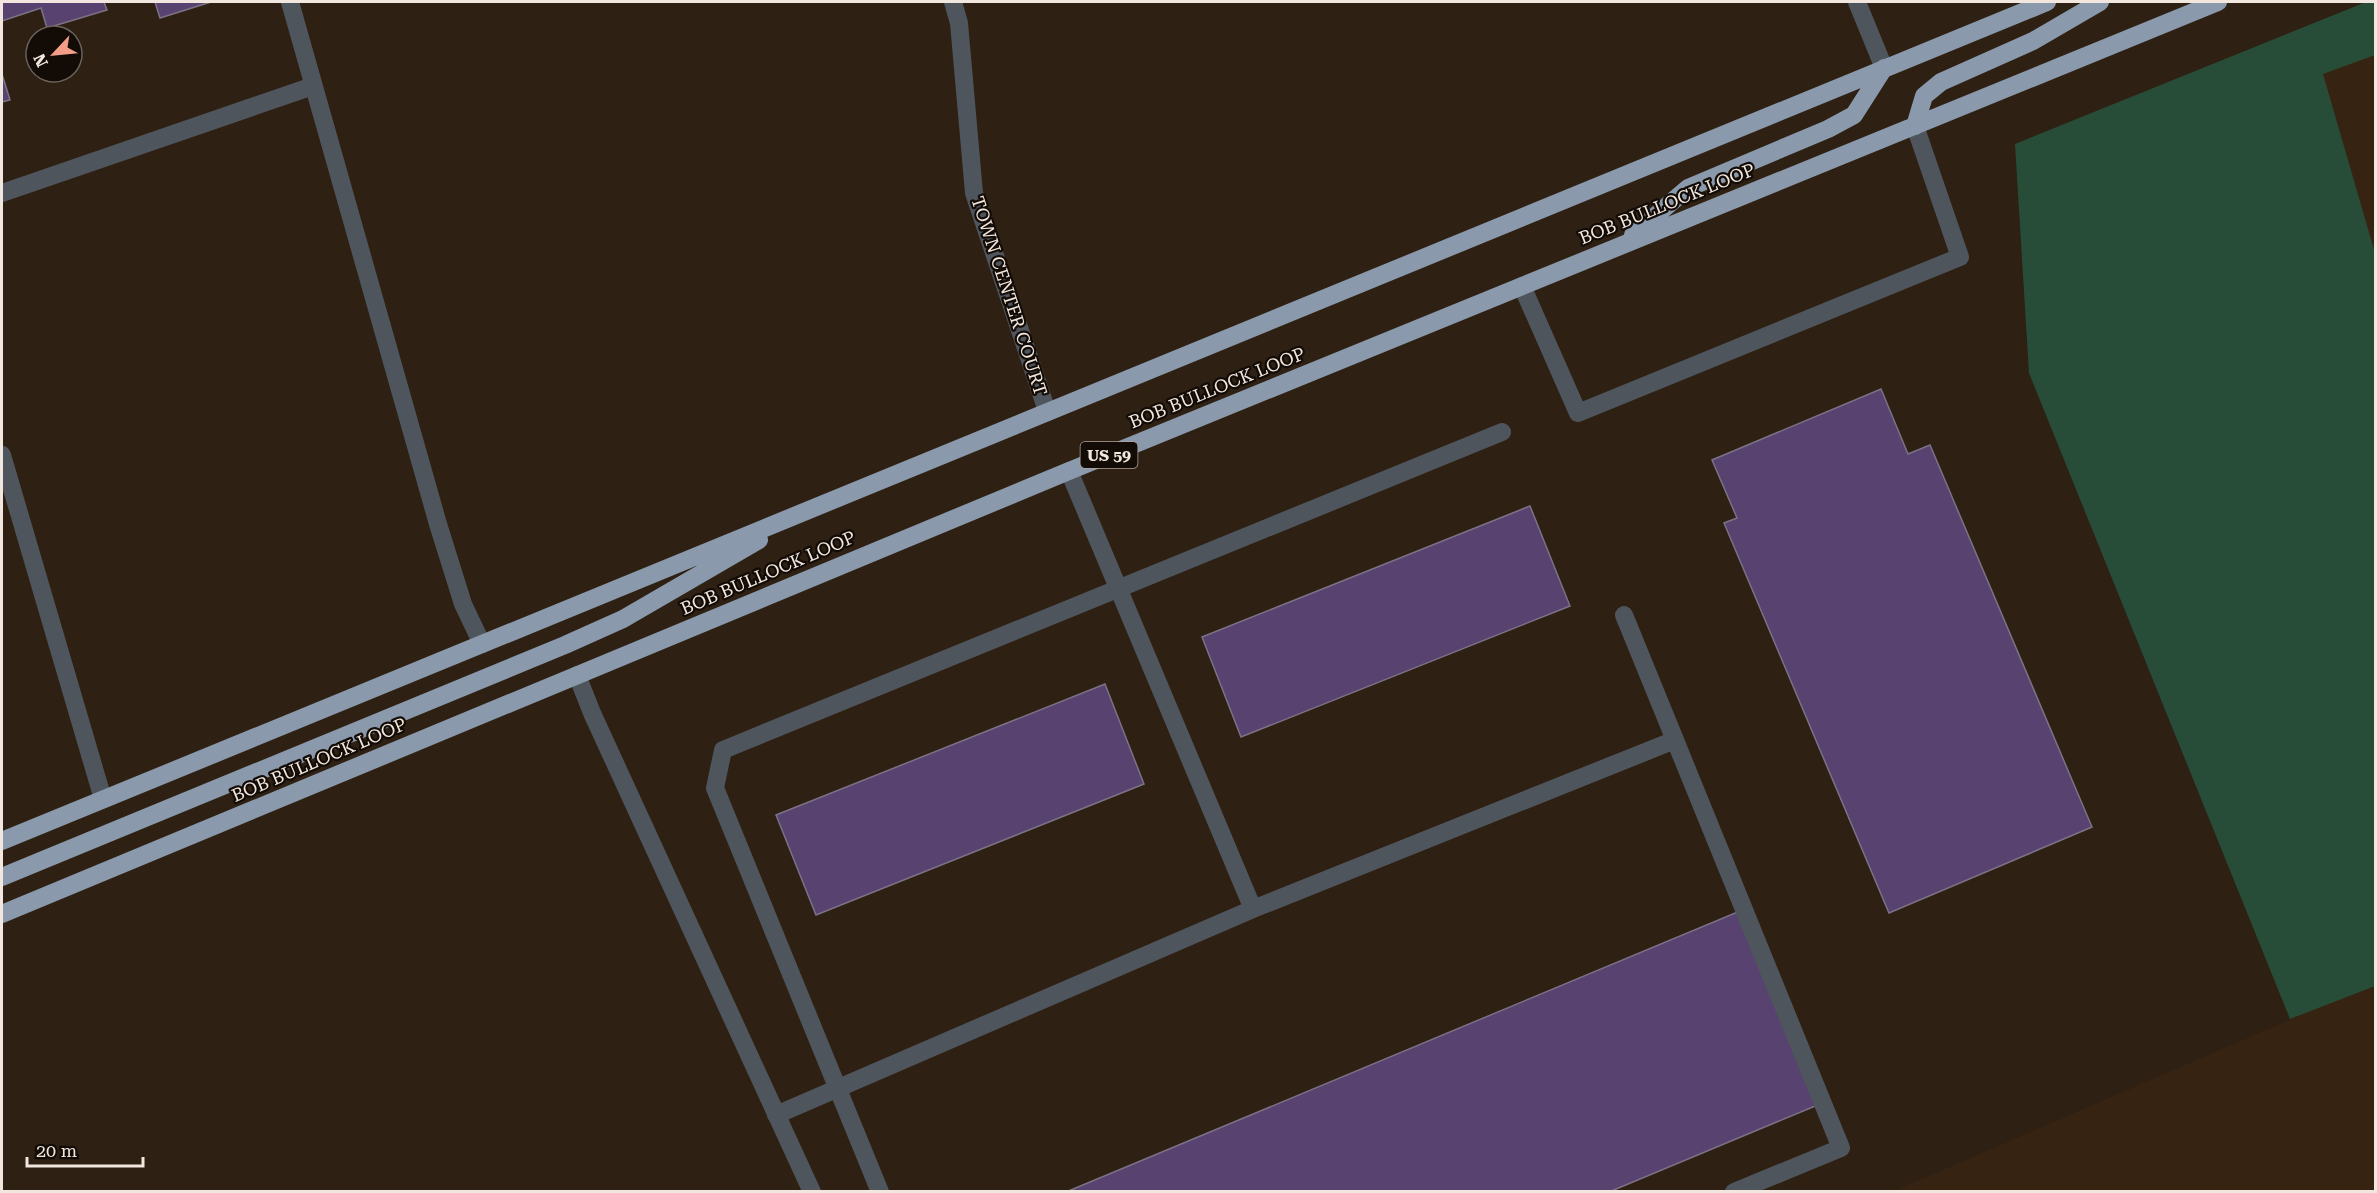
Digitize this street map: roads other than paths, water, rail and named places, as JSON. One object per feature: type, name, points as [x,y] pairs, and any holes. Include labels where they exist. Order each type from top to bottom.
[{"type":"highway","points":[[2,841],[2047,2]]},
{"type":"highway","points":[[1915,126],[1924,96],[1941,82],[2033,41],[2100,2]]},
{"type":"highway","name":"BOB BULLOCK LOOP","points":[[2,914],[1069,471],[2218,2]]},
{"type":"highway","points":[[1621,246],[1688,188],[1828,129],[1854,115],[1884,68]]},
{"type":"highway","points":[[2,877],[623,619],[809,509]]},
{"type":"street","points":[[290,2],[438,524],[464,604],[482,644]]},
{"type":"street","name":"TOWN CENTER COURT","points":[[953,2],[959,24],[974,193],[1047,411]]},
{"type":"street","points":[[1857,2],[1884,68]]},
{"type":"street","points":[[2,193],[313,86]]},
{"type":"street","points":[[1522,286],[1578,413],[1960,257],[1915,126]]},
{"type":"street","points":[[880,1191],[715,788],[723,750],[1502,432]]},
{"type":"street","points":[[2,455],[103,800]]},
{"type":"street","points":[[1069,471],[1253,909]]},
{"type":"street","points":[[1624,615],[1841,1148],[1734,1191]]},
{"type":"street","points":[[577,675],[592,713],[812,1191]]},
{"type":"street","points":[[776,1115],[1253,909],[1675,740]]}]
